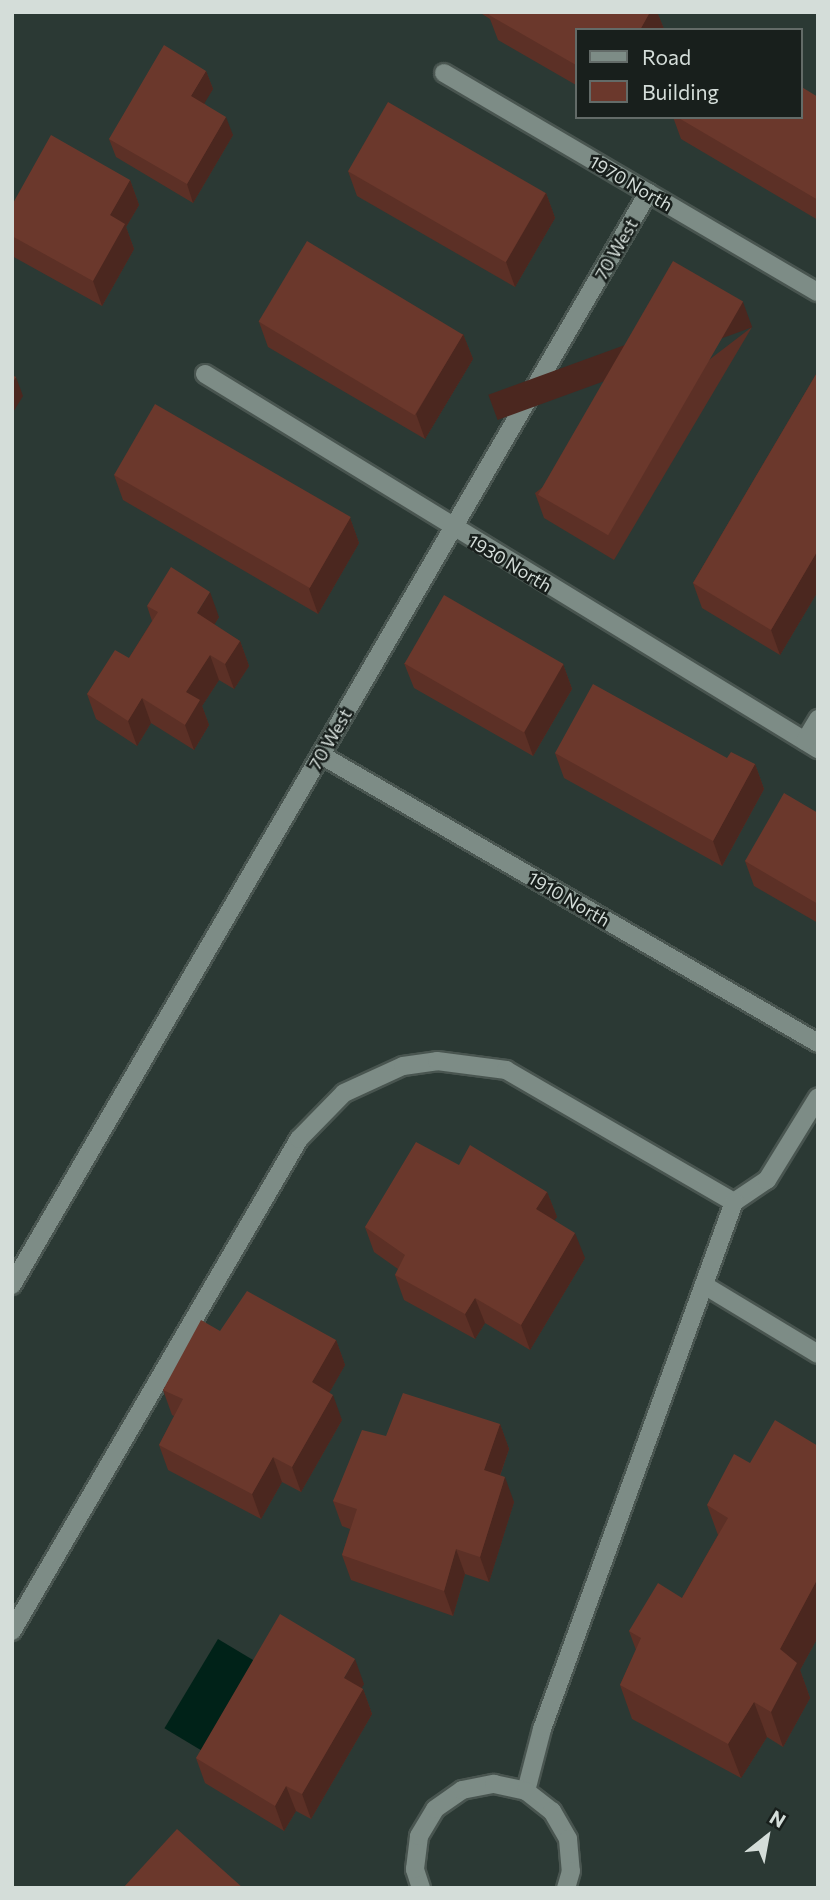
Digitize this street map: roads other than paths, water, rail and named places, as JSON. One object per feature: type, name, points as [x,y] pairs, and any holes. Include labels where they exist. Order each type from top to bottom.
[{"type":"street","name":"1970 North","points":[[444,73],[818,292]]},
{"type":"street","name":"70 West","points":[[12,1285],[648,193]]},
{"type":"street","name":"1930 North","points":[[205,374],[404,491],[453,529],[811,745]]},
{"type":"street","points":[[811,745],[818,719]]},
{"type":"street","name":"1910 North","points":[[321,755],[818,1043]]},
{"type":"street","points":[[12,1631],[299,1139],[344,1093],[403,1066],[437,1061],[506,1070],[734,1202]]},
{"type":"street","points":[[526,1791],[542,1729],[734,1202],[767,1180],[818,1097]]},
{"type":"street","points":[[704,1285],[818,1354]]},
{"type":"street","points":[[421,1888],[415,1869],[419,1836],[435,1809],[462,1790],[494,1784],[526,1791],[552,1811],[568,1839],[571,1871],[566,1888]]}]
